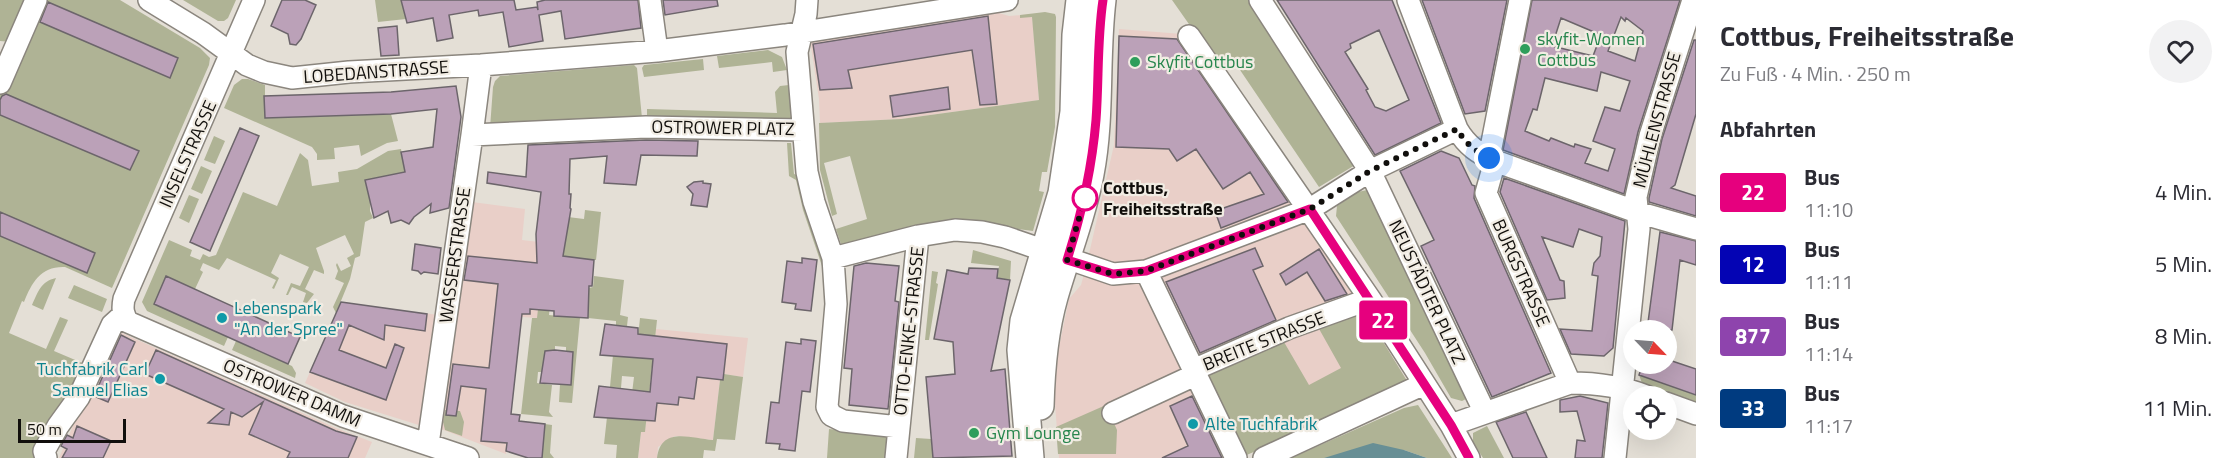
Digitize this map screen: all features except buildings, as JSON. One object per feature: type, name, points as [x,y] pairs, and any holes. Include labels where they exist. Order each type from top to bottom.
[{"type":"main road","points":[[1042,458],[1040,409],[1042,367],[1054,296],[1062,193],[1074,112],[1076,34],[1080,0]]},
{"type":"main road","points":[[1030,458],[1021,350],[1024,321],[1056,255],[1079,222],[1090,172],[1096,118],[1102,0]]},
{"type":"street","points":[[0,83],[8,48],[36,0]]},
{"type":"street","name":"LOBEDANSTRASSE","points":[[148,0],[203,33],[247,65],[264,72],[292,78],[349,72],[481,65]]},
{"type":"street","name":"INSELSTRASSE","points":[[123,312],[203,102],[231,54],[254,0]]},
{"type":"street","points":[[650,0],[657,51]]},
{"type":"street","name":"OSTROWER PLATZ","points":[[472,135],[646,127],[803,130],[797,52],[807,0]]},
{"type":"street","points":[[481,65],[657,51],[1008,0]]},
{"type":"street","name":"NEUSTÄDTER PLATZ","points":[[1260,0],[1370,171],[1485,413]]},
{"type":"street","points":[[1408,0],[1457,129],[1465,142],[1474,150],[1492,159],[1637,212],[1696,229]]},
{"type":"street","name":"BURGSTRASSE","points":[[1520,0],[1486,193],[1570,383]]},
{"type":"street","name":"MÜHLENSTRASSE","points":[[1624,386],[1639,229],[1636,197],[1650,136],[1693,0]]},
{"type":"street","points":[[1189,36],[1370,299],[1470,458]]},
{"type":"street","name":"WASSERSTRASSE","points":[[428,444],[481,65]]},
{"type":"street","name":"OTTO-ENKE-STRASSE","points":[[833,258],[918,236],[955,230],[1005,237],[1113,274],[1146,271],[1310,209],[1370,171],[1457,129]]},
{"type":"street","name":"OTTO-ENKE-STRASSE","points":[[803,130],[807,172],[814,202],[833,258],[836,304],[827,407],[831,415],[843,421],[899,427]]},
{"type":"street","name":"OTTO-ENKE-STRASSE","points":[[896,458],[918,236]]},
{"type":"street","points":[[1146,271],[1236,458]]},
{"type":"street","name":"BREITE STRASSE","points":[[1113,413],[1289,328],[1370,299]]},
{"type":"street","points":[[46,458],[44,451],[58,426],[79,398],[112,325],[123,312]]},
{"type":"street","name":"OSTROWER DAMM","points":[[123,312],[128,322],[343,416],[468,458]]},
{"type":"street","points":[[1451,425],[1570,383],[1589,382],[1623,388]]},
{"type":"street","points":[[1264,458],[1424,384]]},
{"type":"street","name":"MÜHLENSTRASSE","points":[[1615,458],[1623,396]]},
{"type":"street","points":[[1677,407],[1696,414]]},
{"type":"shaded area","points":[[989,10],[1009,16],[1032,14],[1039,100],[901,119],[820,123],[819,99],[810,40]]},
{"type":"shaded area","points":[[1119,29],[1182,34],[1364,311],[1409,384],[1239,458],[1059,458],[1053,376],[1069,299],[1081,285],[1114,145]]},
{"type":"shaded area","points":[[472,202],[525,209],[522,240],[564,245],[537,318],[522,317],[506,454],[441,429]]},
{"type":"shaded area","points":[[341,302],[438,315],[422,426],[345,402],[305,383]]},
{"type":"shaded area","points":[[656,329],[748,338],[743,377],[724,374],[723,380],[720,380],[713,440],[675,436],[658,447],[657,458],[638,458],[641,431],[645,431]]},
{"type":"shaded area","name":"Tuchfabrik Carl Samuel Elias","points":[[115,330],[372,442],[365,458],[59,458]]},
{"type":"green space","points":[[0,0],[32,0],[11,42],[0,41]]},
{"type":"green space","points":[[40,0],[120,0],[200,48],[210,58],[209,65],[112,288],[65,267],[57,267],[38,277],[24,302],[22,301],[9,333],[46,349],[60,317],[68,320],[54,351],[87,365],[103,322],[106,327],[75,395],[53,423],[35,458],[0,458],[0,93]]},
{"type":"green space","points":[[183,0],[236,0],[228,18],[218,21]]},
{"type":"green space","points":[[375,0],[407,0],[402,1],[406,19],[378,22]]},
{"type":"green space","points":[[1172,0],[1258,0],[1360,162],[1319,187],[1238,67],[1223,67]]},
{"type":"green space","points":[[1045,12],[1055,14],[1056,17],[1055,127],[1047,172],[1042,172],[1039,191],[1044,192],[1033,231],[986,225],[842,247],[836,229],[867,219],[850,156],[824,163],[837,214],[832,216],[820,170],[819,123],[901,119],[1039,100],[1032,17],[1020,18],[1020,15]]},
{"type":"green space","points":[[768,50],[782,57],[787,70],[773,72],[772,62],[719,68],[717,56]]},
{"type":"green space","points":[[703,59],[704,70],[644,77],[642,68],[644,65]]},
{"type":"green space","points":[[634,65],[637,68],[642,118],[490,128],[493,87],[500,76]]},
{"type":"green space","points":[[242,79],[265,85],[265,118],[391,114],[398,141],[387,143],[361,156],[359,145],[334,148],[335,159],[317,160],[317,154],[312,147],[224,108],[234,85]]},
{"type":"green space","points":[[789,85],[791,119],[647,118],[647,109],[777,113],[775,92],[780,86]]},
{"type":"green space","points":[[214,136],[225,141],[215,164],[204,160]]},
{"type":"green space","points":[[787,143],[791,143],[794,174],[800,176],[828,274],[824,320],[826,295],[824,272],[803,210],[796,180],[789,176]]},
{"type":"green space","points":[[401,149],[405,172],[370,199],[370,211],[373,218],[365,222],[360,256],[355,258],[350,279],[336,313],[333,307],[344,283],[335,279],[338,271],[336,265],[337,263],[341,271],[351,266],[347,258],[354,254],[345,235],[316,248],[324,274],[314,270],[305,289],[314,294],[307,303],[303,302],[306,293],[292,287],[286,295],[291,283],[300,286],[309,267],[280,254],[271,273],[279,278],[274,289],[272,288],[276,280],[227,258],[219,270],[203,263],[200,270],[203,272],[195,289],[228,337],[224,346],[147,311],[142,302],[169,240],[192,250],[190,256],[200,260],[203,254],[209,257],[216,255],[243,192],[277,206],[300,153],[308,160],[312,186],[339,182],[338,172],[357,169],[388,151]]},
{"type":"green space","points":[[201,166],[212,171],[202,194],[191,189]]},
{"type":"green space","points":[[1369,190],[1468,398],[1462,401],[1451,398],[1425,353],[1336,216],[1337,206],[1358,192]]},
{"type":"green space","points":[[189,195],[199,199],[189,223],[179,218]]},
{"type":"green space","points":[[585,210],[601,212],[596,260],[584,259],[582,279],[550,305],[549,315],[580,318],[572,403],[559,402],[560,384],[571,385],[573,352],[566,352],[566,347],[555,346],[555,352],[543,372],[538,372],[537,383],[552,385],[549,412],[553,417],[521,414],[532,318],[537,318],[543,264],[568,217],[584,219]]},
{"type":"green space","points":[[973,250],[1011,261],[1010,280],[997,278],[999,266],[971,263]]},
{"type":"green space","points":[[932,271],[938,272],[936,283],[938,284],[929,340],[925,340]]},
{"type":"green space","points":[[594,276],[624,280],[620,315],[628,317],[627,326],[616,325],[616,321],[588,318],[589,288],[593,287]]},
{"type":"green space","points":[[56,278],[43,310],[32,305],[43,284]]},
{"type":"green space","points":[[74,285],[107,299],[102,312],[68,298]]},
{"type":"green space","points":[[1364,311],[1409,384],[1242,457],[1204,376],[1284,342],[1309,385],[1341,368],[1318,327]]},
{"type":"green space","points":[[640,318],[657,320],[645,432],[641,432],[638,458],[616,458],[617,445],[604,444],[607,417],[630,409],[634,377],[622,376],[621,388],[610,387],[613,355],[637,347]]},
{"type":"green space","points":[[236,341],[292,366],[296,373],[295,378],[232,350]]},
{"type":"green space","points":[[724,374],[743,377],[735,440],[717,439],[715,451],[704,450],[703,458],[657,458],[664,441],[670,438],[686,436],[713,440],[720,380],[723,380]]},
{"type":"green space","points":[[1639,375],[1670,386],[1651,386],[1642,383]]},
{"type":"green space","points":[[1677,388],[1696,395],[1696,402],[1677,395]]},
{"type":"green space","points":[[1106,405],[1117,430],[1116,454],[1058,454],[1056,427]]},
{"type":"green space","points":[[1418,405],[1452,458],[1427,458],[1404,450],[1324,458],[1291,458],[1404,408]]},
{"type":"green space","points":[[445,410],[460,411],[464,422],[462,436],[445,430],[443,422]]},
{"type":"green space","points":[[545,424],[552,425],[550,453],[554,458],[542,458]]},
{"type":"green space","points":[[1487,426],[1504,458],[1483,458],[1473,442],[1473,433]]},
{"type":"green space","points":[[829,429],[888,435],[886,458],[827,458]]},
{"type":"green space","points":[[916,438],[931,439],[933,458],[914,458]]},
{"type":"water","points":[[1373,443],[1404,450],[1427,458],[1324,458]]},
{"type":"bus line","name":"22","points":[[1103,0],[1100,16],[1096,118],[1090,172],[1079,222],[1067,260],[1113,274],[1146,271],[1310,209],[1451,425],[1469,458]]},
{"type":"place","name":"skyfit-Women Cottbus","points":[[1525,49]]},
{"type":"place","name":"Skyfit Cottbus","points":[[1135,62]]},
{"type":"place","name":"Cottbus, Freiheitsstraße","points":[[1085,198]]},
{"type":"place","name":"Lebenspark \"An der Spree\"","points":[[222,318]]},
{"type":"place","name":"Tuchfabrik Carl Samuel Elias","points":[[160,379]]},
{"type":"place","name":"Alte Tuchfabrik","points":[[1193,424]]},
{"type":"place","name":"Gym Lounge","points":[[974,433]]},
{"type":"route","points":[[1085,198],[1067,260],[1113,274],[1130,273],[1146,271],[1214,247],[1310,209],[1386,162],[1457,129],[1465,142],[1489,158]]}]
